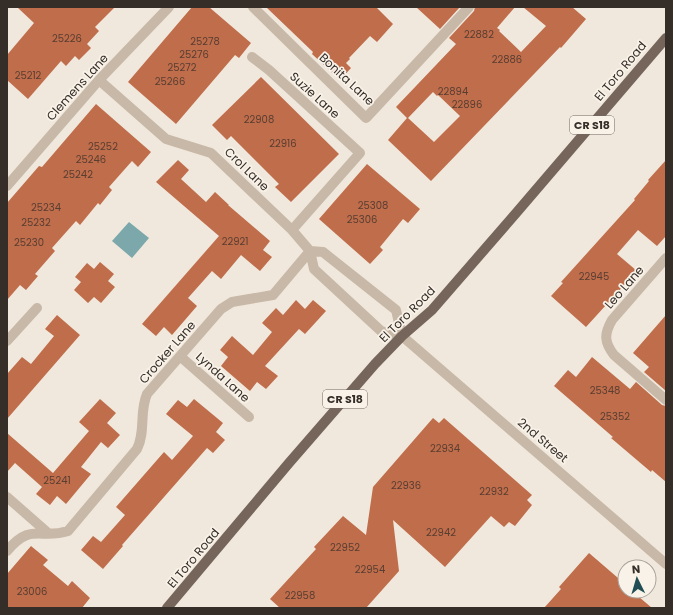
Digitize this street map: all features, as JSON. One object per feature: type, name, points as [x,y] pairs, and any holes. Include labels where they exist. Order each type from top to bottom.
[{"type":"main road","name":"El Toro Road","points":[[167,608],[289,463],[402,336],[432,310],[666,38]]},
{"type":"street","name":"Clemens Lane","points":[[7,186],[99,80],[169,7]]},
{"type":"street","name":"Bonita Lane","points":[[253,7],[366,118],[469,7]]},
{"type":"street","name":"Suzie Lane","points":[[252,57],[269,70],[360,153],[292,230]]},
{"type":"street","name":"Crol Lane","points":[[99,80],[166,139],[211,153],[292,230],[310,251],[314,269],[381,331],[402,336]]},
{"type":"street","points":[[310,251],[323,252],[396,310],[402,336]]},
{"type":"street","name":"Crocker Lane","points":[[7,551],[13,544],[24,536],[35,533],[59,534],[68,531],[137,448],[142,435],[144,407],[147,394],[181,357],[221,309],[232,302],[273,295],[310,251]]},
{"type":"street","name":"Leo Lane","points":[[666,258],[612,320],[606,336],[608,347],[614,355],[666,400]]},
{"type":"street","points":[[7,341],[37,308]]},
{"type":"street","name":"2nd Street","points":[[402,336],[664,558]]},
{"type":"street","name":"Lynda Lane","points":[[181,357],[249,417]]},
{"type":"street","points":[[7,497],[48,533]]},
{"type":"water","points":[[129,222],[149,238],[132,258],[112,241]]},
{"type":"building","points":[[17,7],[115,7],[95,27],[99,31],[87,44],[91,48],[79,60],[75,56],[66,66],[61,61],[28,99],[7,80],[7,55],[34,23]]},
{"type":"building","points":[[192,7],[209,7],[251,43],[239,58],[235,55],[176,124],[128,82]]},
{"type":"building","points":[[266,7],[376,7],[393,24],[377,42],[370,36],[349,58],[350,59],[346,63],[351,68],[340,80]]},
{"type":"building","points":[[416,7],[460,7],[440,29]]},
{"type":"building","points":[[475,7],[515,7],[497,28],[521,52],[546,26],[523,7],[572,7],[586,19],[561,48],[560,47],[431,181],[388,140],[407,118],[396,107],[456,44],[449,38],[474,11]],"holes":[[[433,92],[437,96],[438,95],[460,116],[434,142],[408,118]]]},
{"type":"building","points":[[261,77],[339,154],[291,202],[275,187],[279,184],[231,136],[227,140],[212,125]]},
{"type":"building","points":[[96,104],[151,152],[138,167],[132,161],[109,187],[112,190],[100,205],[98,203],[80,225],[76,221],[52,248],[55,251],[35,274],[38,276],[26,290],[20,285],[7,300],[7,203],[39,166],[42,167]]},
{"type":"building","points":[[178,160],[189,170],[181,179],[206,202],[215,192],[270,241],[263,250],[272,257],[260,271],[241,255],[221,279],[212,271],[188,298],[197,306],[172,335],[164,327],[156,336],[142,324],[219,236],[156,182]]},
{"type":"building","points":[[666,160],[666,236],[657,246],[638,230],[617,254],[637,271],[586,327],[551,296],[563,283],[561,282],[635,200],[634,199],[649,181],[648,180]]},
{"type":"building","points":[[367,164],[420,209],[408,223],[403,219],[380,247],[383,250],[370,264],[319,219]]},
{"type":"building","points":[[100,262],[114,274],[108,281],[115,287],[101,303],[94,297],[88,303],[74,290],[81,282],[75,277],[87,263],[94,269]]},
{"type":"building","points":[[296,300],[305,309],[313,300],[326,311],[305,334],[299,329],[265,366],[278,376],[266,389],[257,382],[250,391],[221,366],[228,357],[220,350],[232,336],[253,355],[272,332],[262,323],[276,308],[283,315]]},
{"type":"building","points":[[57,315],[80,335],[7,419],[7,374],[22,357],[31,364],[54,336],[45,329]]},
{"type":"building","points":[[666,315],[666,391],[644,372],[649,367],[633,353]]},
{"type":"building","points":[[592,357],[630,389],[636,382],[662,405],[666,406],[666,482],[652,470],[651,472],[611,438],[613,437],[554,386],[568,370],[576,377]]},
{"type":"building","points":[[100,399],[116,413],[107,423],[120,435],[108,448],[101,442],[81,467],[91,474],[66,504],[57,496],[50,505],[36,494],[42,487],[15,463],[7,472],[7,433],[53,473],[89,431],[79,422]]},
{"type":"building","points":[[194,399],[223,423],[216,432],[225,440],[213,453],[207,448],[122,545],[123,546],[103,569],[81,550],[93,536],[101,542],[125,515],[116,507],[164,452],[172,460],[193,436],[166,414],[178,400],[187,407]]},
{"type":"building","points":[[433,418],[439,423],[444,418],[532,495],[527,500],[532,505],[515,526],[509,522],[504,527],[491,516],[445,567],[393,520],[399,571],[366,608],[280,608],[270,599],[316,549],[314,547],[343,516],[366,535],[373,487]]},
{"type":"building","points":[[31,546],[48,560],[43,565],[68,586],[72,581],[90,598],[82,608],[7,608],[7,574]]},
{"type":"building","points":[[589,553],[617,577],[617,599],[641,599],[652,608],[544,608],[561,589],[559,587]]}]
